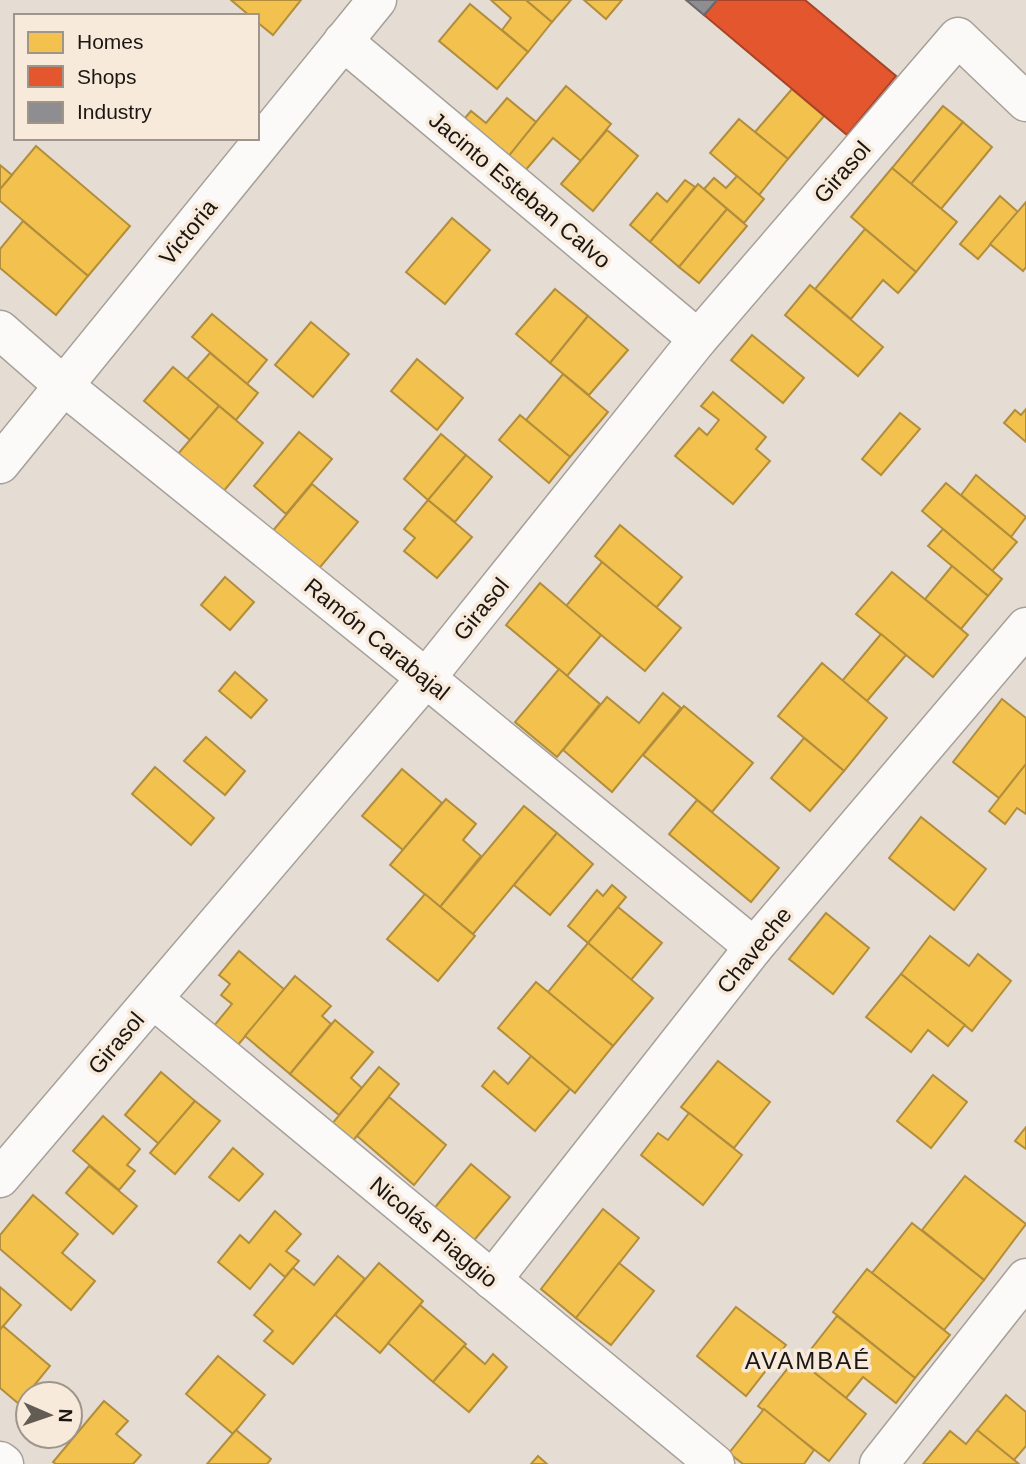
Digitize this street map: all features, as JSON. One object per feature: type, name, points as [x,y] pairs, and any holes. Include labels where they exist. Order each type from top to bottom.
[{"type":"street","name":"Victoria","points":[[0,464],[377,0]]},
{"type":"street","name":"Girasol","points":[[0,1178],[426,678],[698,339],[958,37],[1026,102]]},
{"type":"street","name":"Jacinto Esteban Calvo","points":[[343,41],[698,339]]},
{"type":"street","name":"Ramón Carabajal","points":[[0,330],[64,386],[754,947]]},
{"type":"street","name":"Chaveche","points":[[492,1280],[754,947],[1026,627]]},
{"type":"street","name":"Nicolás Piaggio","points":[[153,999],[715,1464]]},
{"type":"street","points":[[879,1464],[1026,1278]]},
{"type":"building: Homes","points":[[231,0],[301,0],[273,35],[259,24],[259,14],[248,14]]},
{"type":"building: Homes","points":[[491,0],[526,0],[552,22],[528,52],[502,30],[511,18]]},
{"type":"building: Homes","points":[[526,0],[571,0],[552,22]]},
{"type":"building: Homes","points":[[584,0],[622,0],[606,19]]},
{"type":"building: Homes","points":[[470,4],[528,52],[497,89],[439,41]]},
{"type":"building: Homes","points":[[566,86],[611,124],[581,161],[553,138],[524,172],[506,158]]},
{"type":"building: Homes","points":[[792,89],[824,116],[788,159],[755,132]]},
{"type":"building: Homes","points":[[507,98],[536,122],[503,163],[459,125],[471,111],[486,123]]},
{"type":"building: Homes","points":[[943,106],[963,122],[911,184],[892,168]]},
{"type":"building: Homes","points":[[739,119],[788,159],[759,195],[710,153]]},
{"type":"building: Homes","points":[[963,122],[992,147],[941,209],[911,184]]},
{"type":"building: Homes","points":[[607,130],[638,156],[593,211],[561,184]]},
{"type":"building: Homes","points":[[36,146],[130,226],[88,276],[0,201],[0,189]]},
{"type":"building: Homes","points":[[0,165],[12,175],[0,189]]},
{"type":"building: Homes","points":[[892,168],[957,222],[916,272],[851,217]]},
{"type":"building: Homes","points":[[737,176],[764,199],[744,223],[704,189],[714,178],[726,188]]},
{"type":"building: Homes","points":[[685,180],[695,187],[650,242],[630,225],[657,193],[667,202]]},
{"type":"building: Homes","points":[[698,184],[727,209],[679,267],[650,242]]},
{"type":"building: Homes","points":[[1000,196],[1018,212],[978,259],[960,244]]},
{"type":"building: Homes","points":[[1026,202],[1026,267],[1023,271],[990,244]]},
{"type":"building: Homes","points":[[727,209],[747,226],[699,283],[679,267]]},
{"type":"building: Homes","points":[[452,218],[490,250],[445,304],[406,272]]},
{"type":"building: Homes","points":[[23,221],[88,276],[56,315],[0,268],[0,249]]},
{"type":"building: Homes","points":[[865,229],[916,272],[898,293],[883,280],[851,319],[815,289]]},
{"type":"building: Homes","points":[[810,285],[883,347],[858,376],[785,315]]},
{"type":"building: Homes","points":[[555,289],[588,316],[550,363],[516,334]]},
{"type":"building: Homes","points":[[212,314],[267,360],[247,384],[192,337]]},
{"type":"building: Homes","points":[[588,316],[628,350],[589,395],[550,363]]},
{"type":"building: Homes","points":[[311,322],[349,354],[313,397],[275,365]]},
{"type":"building: Homes","points":[[752,335],[804,378],[783,403],[731,360]]},
{"type":"building: Homes","points":[[210,353],[258,393],[236,420],[187,379]]},
{"type":"building: Homes","points":[[417,359],[463,398],[437,430],[391,391]]},
{"type":"building: Homes","points":[[173,367],[219,406],[190,440],[144,401]]},
{"type":"building: Homes","points":[[563,374],[608,412],[570,457],[526,420]]},
{"type":"building: Homes","points":[[713,392],[766,437],[756,449],[770,461],[733,504],[675,456],[699,428],[707,435],[719,420],[701,406]]},
{"type":"building: Homes","points":[[219,406],[263,443],[223,492],[178,454]]},
{"type":"building: Homes","points":[[1026,409],[1026,442],[1004,423],[1015,410],[1021,415]]},
{"type":"building: Homes","points":[[900,413],[920,429],[881,475],[862,459]]},
{"type":"building: Homes","points":[[520,415],[570,457],[549,483],[499,440]]},
{"type":"building: Homes","points":[[299,432],[332,459],[286,514],[254,486]]},
{"type":"building: Homes","points":[[441,434],[466,455],[428,500],[404,479]]},
{"type":"building: Homes","points":[[466,455],[492,477],[455,522],[428,500]]},
{"type":"building: Homes","points":[[976,475],[1026,517],[1011,537],[961,495]]},
{"type":"building: Homes","points":[[946,483],[1017,542],[992,571],[922,511]]},
{"type":"building: Homes","points":[[312,484],[358,522],[316,572],[271,533]]},
{"type":"building: Homes","points":[[428,500],[472,537],[437,578],[404,551],[415,538],[404,529]]},
{"type":"building: Homes","points":[[620,525],[682,577],[656,608],[595,556]]},
{"type":"building: Homes","points":[[943,529],[1002,579],[988,596],[928,546]]},
{"type":"building: Homes","points":[[602,562],[681,628],[645,671],[566,606]]},
{"type":"building: Homes","points":[[952,566],[988,596],[961,629],[925,599]]},
{"type":"building: Homes","points":[[892,572],[968,635],[933,677],[856,614]]},
{"type":"building: Homes","points":[[225,577],[254,602],[230,630],[201,605]]},
{"type":"building: Homes","points":[[540,583],[601,635],[567,676],[506,625]]},
{"type":"building: Homes","points":[[881,634],[906,655],[867,701],[842,681]]},
{"type":"building: Homes","points":[[822,663],[887,718],[844,771],[778,716]]},
{"type":"building: Homes","points":[[559,669],[600,704],[557,757],[515,722]]},
{"type":"building: Homes","points":[[235,672],[267,700],[251,718],[219,691]]},
{"type":"building: Homes","points":[[663,693],[681,708],[612,792],[563,750],[607,697],[639,723]]},
{"type":"building: Homes","points":[[1002,699],[1026,718],[1026,764],[999,798],[953,762]]},
{"type":"building: Homes","points":[[684,706],[753,763],[712,812],[643,755]]},
{"type":"building: Homes","points":[[206,737],[245,771],[225,795],[184,761]]},
{"type":"building: Homes","points":[[804,738],[844,771],[810,811],[771,778]]},
{"type":"building: Homes","points":[[1026,764],[1026,814],[1017,808],[1005,824],[989,811]]},
{"type":"building: Homes","points":[[155,767],[214,818],[191,845],[132,794]]},
{"type":"building: Homes","points":[[402,769],[442,803],[403,850],[362,816]]},
{"type":"building: Homes","points":[[446,799],[476,824],[463,840],[481,856],[440,907],[390,865]]},
{"type":"building: Homes","points":[[697,800],[779,868],[751,902],[669,834]]},
{"type":"building: Homes","points":[[524,806],[557,833],[473,934],[440,907]]},
{"type":"building: Homes","points":[[921,817],[986,869],[954,910],[889,858]]},
{"type":"building: Homes","points":[[557,833],[593,864],[550,915],[514,885]]},
{"type":"building: Homes","points":[[612,885],[626,897],[588,943],[568,926],[597,890],[603,896]]},
{"type":"building: Homes","points":[[425,894],[475,936],[438,981],[387,939]]},
{"type":"building: Homes","points":[[618,907],[662,943],[631,980],[588,943]]},
{"type":"building: Homes","points":[[826,913],[869,948],[833,994],[789,959]]},
{"type":"building: Homes","points":[[930,936],[969,966],[978,954],[1011,981],[972,1031],[901,974]]},
{"type":"building: Homes","points":[[588,943],[653,998],[613,1046],[548,992]]},
{"type":"building: Homes","points":[[239,951],[285,990],[237,1046],[213,1027],[232,1004],[221,995],[230,984],[219,975]]},
{"type":"building: Homes","points":[[901,974],[965,1025],[948,1046],[928,1030],[911,1052],[866,1017]]},
{"type":"building: Homes","points":[[295,976],[331,1006],[322,1016],[331,1024],[290,1074],[245,1036]]},
{"type":"building: Homes","points":[[536,982],[613,1046],[575,1093],[498,1028]]},
{"type":"building: Homes","points":[[335,1020],[373,1052],[351,1078],[362,1088],[339,1115],[290,1074]]},
{"type":"building: Homes","points":[[531,1056],[570,1089],[535,1131],[482,1086],[494,1071],[508,1084]]},
{"type":"building: Homes","points":[[718,1061],[770,1102],[734,1148],[681,1107]]},
{"type":"building: Homes","points":[[379,1067],[399,1084],[352,1142],[331,1125]]},
{"type":"building: Homes","points":[[161,1072],[195,1101],[159,1144],[125,1115]]},
{"type":"building: Homes","points":[[933,1075],[967,1102],[931,1148],[897,1121]]},
{"type":"building: Homes","points":[[389,1097],[446,1145],[414,1185],[357,1136]]},
{"type":"building: Homes","points":[[195,1101],[220,1121],[175,1174],[150,1153]]},
{"type":"building: Homes","points":[[689,1113],[742,1155],[703,1205],[641,1155],[658,1133],[668,1140]]},
{"type":"building: Homes","points":[[103,1116],[140,1149],[127,1165],[135,1171],[119,1190],[73,1151]]},
{"type":"building: Homes","points":[[1026,1127],[1026,1149],[1015,1141]]},
{"type":"building: Homes","points":[[233,1148],[263,1174],[239,1201],[209,1177]]},
{"type":"building: Homes","points":[[471,1164],[510,1197],[471,1244],[432,1211]]},
{"type":"building: Homes","points":[[89,1166],[137,1206],[113,1234],[66,1193]]},
{"type":"building: Homes","points":[[965,1176],[1026,1224],[984,1280],[922,1230]]},
{"type":"building: Homes","points":[[33,1195],[78,1234],[62,1253],[95,1281],[71,1310],[0,1249],[0,1235]]},
{"type":"building: Homes","points":[[603,1209],[639,1238],[576,1318],[541,1289]]},
{"type":"building: Homes","points":[[275,1211],[301,1234],[286,1251],[299,1261],[285,1277],[270,1264],[250,1289],[218,1262],[240,1235],[249,1243]]},
{"type":"building: Homes","points":[[912,1223],[984,1280],[944,1330],[872,1273]]},
{"type":"building: Homes","points":[[338,1256],[365,1279],[293,1364],[264,1341],[273,1331],[254,1315],[293,1268],[314,1285]]},
{"type":"building: Homes","points":[[379,1263],[423,1301],[380,1353],[335,1315]]},
{"type":"building: Homes","points":[[619,1263],[654,1291],[611,1345],[576,1318]]},
{"type":"building: Homes","points":[[867,1269],[950,1335],[915,1378],[833,1312]]},
{"type":"building: Homes","points":[[0,1287],[21,1305],[0,1330]]},
{"type":"building: Homes","points":[[420,1305],[466,1344],[433,1382],[388,1343]]},
{"type":"building: Homes","points":[[736,1307],[786,1345],[746,1396],[697,1356]]},
{"type":"building: Homes","points":[[837,1316],[915,1378],[896,1403],[863,1377],[846,1398],[801,1362]]},
{"type":"building: Homes","points":[[3,1326],[50,1366],[39,1380],[14,1380],[14,1400],[0,1388],[0,1330]]},
{"type":"building: Homes","points":[[464,1346],[485,1364],[493,1354],[507,1367],[469,1412],[433,1382]]},
{"type":"building: Homes","points":[[218,1356],[265,1395],[233,1434],[186,1394]]},
{"type":"building: Homes","points":[[796,1358],[866,1414],[829,1461],[758,1406]]},
{"type":"building: Homes","points":[[1006,1395],[1026,1412],[1026,1446],[1014,1460],[977,1430]]},
{"type":"building: Homes","points":[[104,1401],[128,1421],[116,1434],[141,1455],[133,1464],[53,1462],[63,1450],[84,1450],[84,1425]]},
{"type":"building: Homes","points":[[764,1409],[814,1450],[804,1464],[743,1464],[729,1453]]},
{"type":"building: Homes","points":[[236,1430],[271,1459],[267,1464],[207,1464]]},
{"type":"building: Homes","points":[[977,1430],[1019,1464],[923,1464],[950,1431],[966,1444]]},
{"type":"building: Homes","points":[[538,1456],[547,1464],[531,1464]]},
{"type":"building: Shops","points":[[717,0],[805,0],[896,76],[847,135],[704,15]]},
{"type":"building: Industry","points":[[686,0],[717,0],[704,15]]},
{"type":"district","name":"AVAMBAÉ","points":[[808,1361]]}]
